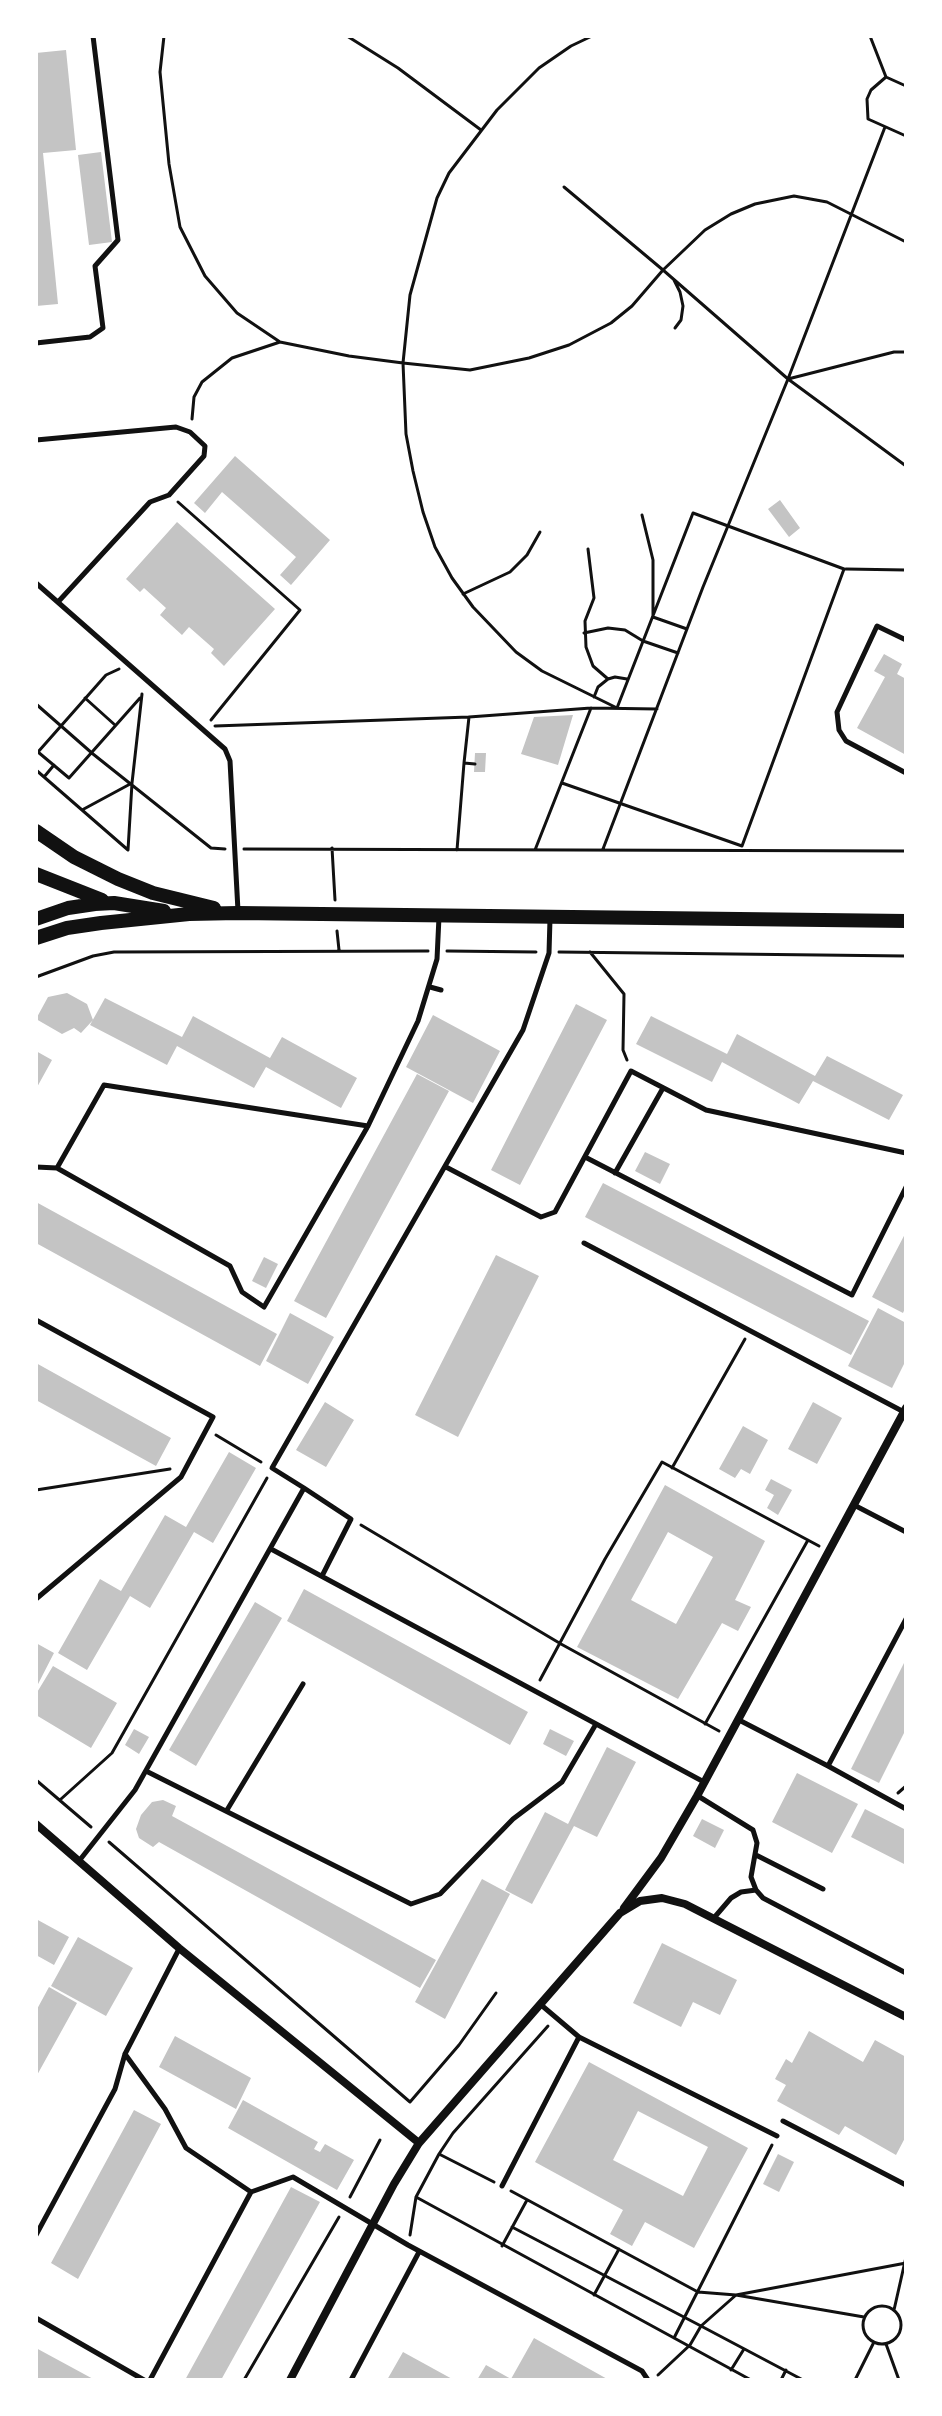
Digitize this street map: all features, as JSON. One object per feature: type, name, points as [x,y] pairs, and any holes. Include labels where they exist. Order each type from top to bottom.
[{"type":"main road","points":[[36,831],[74,857],[118,879],[153,893],[238,913]]},
{"type":"main road","points":[[36,874],[80,893],[114,903],[189,914]]},
{"type":"main road","points":[[36,919],[82,905],[114,903]]},
{"type":"main road","points":[[36,938],[82,925],[189,914],[238,913],[906,921]]},
{"type":"street","points":[[290,2380],[419,2143],[620,1913],[661,1858],[905,1410]]},
{"type":"street","points":[[36,1824],[179,1948],[419,2143]]},
{"type":"street","points":[[620,1913],[640,1901],[662,1898],[685,1904],[906,2017]]},
{"type":"lane","points":[[36,343],[90,337],[103,328],[95,266],[118,240],[93,36]]},
{"type":"lane","points":[[36,440],[176,427],[190,432],[205,446],[204,456],[169,495],[150,502],[58,602]]},
{"type":"lane","points":[[36,583],[225,749],[230,761],[238,913]]},
{"type":"lane","points":[[906,640],[877,626],[837,712],[839,730],[846,741],[906,773]]},
{"type":"lane","points":[[36,1167],[57,1168],[230,1266],[242,1292],[264,1307],[368,1126],[408,1045],[430,987],[438,951],[439,917]]},
{"type":"lane","points":[[322,1576],[351,1519],[272,1468],[523,1030],[549,953],[550,918]]},
{"type":"lane","points":[[430,987],[441,990]]},
{"type":"lane","points":[[520,1011],[529,1013]]},
{"type":"lane","points":[[446,1167],[541,1217],[555,1212],[631,1071],[706,1110],[906,1153]]},
{"type":"lane","points":[[57,1168],[104,1085],[368,1126]]},
{"type":"lane","points":[[615,1173],[663,1088]]},
{"type":"lane","points":[[585,1157],[852,1295],[906,1187]]},
{"type":"lane","points":[[584,1243],[905,1410]]},
{"type":"lane","points":[[36,1320],[213,1417],[181,1477],[36,1599]]},
{"type":"lane","points":[[79,1862],[135,1790],[304,1488]]},
{"type":"lane","points":[[854,1505],[906,1532]]},
{"type":"lane","points":[[271,1549],[704,1782]]},
{"type":"lane","points":[[828,1766],[906,1619]]},
{"type":"lane","points":[[227,1810],[303,1684]]},
{"type":"lane","points":[[738,1719],[906,1809]]},
{"type":"lane","points":[[146,1771],[411,1904],[440,1894],[513,1819],[562,1782],[596,1724]]},
{"type":"lane","points":[[697,1796],[753,1830],[757,1843],[751,1869],[756,1890],[763,1898],[906,1973]]},
{"type":"lane","points":[[756,1855],[823,1889]]},
{"type":"lane","points":[[713,1919],[731,1898],[741,1892],[756,1890]]},
{"type":"lane","points":[[36,2235],[115,2089],[125,2054],[179,1948]]},
{"type":"lane","points":[[540,2004],[579,2037],[777,2136]]},
{"type":"lane","points":[[502,2186],[579,2037]]},
{"type":"lane","points":[[125,2054],[165,2109],[186,2148],[251,2192]]},
{"type":"lane","points":[[783,2121],[906,2185]]},
{"type":"lane","points":[[36,2318],[147,2380],[251,2192],[293,2177],[419,2252],[642,2371],[650,2380]]},
{"type":"lane","points":[[351,2380],[419,2252]]},
{"type":"path","points":[[164,36],[161,96],[180,227],[205,276],[237,313],[280,342],[349,356],[470,370],[529,358],[569,345],[611,323],[632,306],[663,270],[705,230],[755,204],[794,196],[827,202],[906,242]]},
{"type":"path","points":[[347,36],[398,68],[481,130]]},
{"type":"path","points":[[592,36],[539,68],[481,130],[449,173],[437,198],[410,295],[403,363],[406,434],[423,512],[435,547],[463,594],[516,652],[542,671],[617,708]]},
{"type":"path","points":[[870,36],[886,77],[906,86]]},
{"type":"path","points":[[886,77],[871,90],[866,109],[868,119],[906,136]]},
{"type":"path","points":[[603,849],[885,127]]},
{"type":"path","points":[[564,187],[788,379],[905,465]]},
{"type":"path","points":[[672,277],[683,306],[681,320],[675,328]]},
{"type":"path","points":[[190,432],[194,397],[202,382],[232,358],[280,342]]},
{"type":"path","points":[[788,379],[894,352],[906,352]]},
{"type":"path","points":[[169,495],[300,610],[204,729]]},
{"type":"path","points":[[617,708],[693,513],[844,569],[906,570]]},
{"type":"path","points":[[642,515],[653,560],[653,617]]},
{"type":"path","points":[[463,594],[510,572],[527,555],[540,532]]},
{"type":"path","points":[[588,549],[594,598],[587,612],[584,633],[593,666],[608,679]]},
{"type":"path","points":[[562,783],[742,846],[844,569]]},
{"type":"path","points":[[653,617],[687,629]]},
{"type":"path","points":[[584,633],[615,628],[678,653]]},
{"type":"path","points":[[130,664],[106,675],[38,752],[69,778],[142,696]]},
{"type":"path","points":[[36,770],[128,850],[132,783],[146,678]]},
{"type":"path","points":[[594,697],[598,687],[608,679],[628,679]]},
{"type":"path","points":[[85,698],[117,726]]},
{"type":"path","points":[[36,704],[211,848],[906,851]]},
{"type":"path","points":[[204,729],[225,724],[469,717],[591,708],[657,709]]},
{"type":"path","points":[[535,850],[591,708]]},
{"type":"path","points":[[457,850],[469,717]]},
{"type":"path","points":[[464,763],[475,764]]},
{"type":"path","points":[[44,777],[54,765]]},
{"type":"path","points":[[82,810],[132,783]]},
{"type":"path","points":[[36,977],[93,956],[114,952],[590,951],[906,956]]},
{"type":"path","points":[[590,951],[624,994],[623,1050],[631,1071]]},
{"type":"path","points":[[672,1468],[750,1330]]},
{"type":"path","points":[[59,1800],[112,1753],[272,1468],[206,1429]]},
{"type":"path","points":[[534,1691],[605,1559],[662,1462],[829,1551]]},
{"type":"path","points":[[36,1490],[187,1465]]},
{"type":"path","points":[[351,1519],[561,1644],[729,1736]]},
{"type":"path","points":[[705,1724],[808,1540]]},
{"type":"path","points":[[36,1780],[410,2102],[459,2045],[496,1993]]},
{"type":"path","points":[[408,2245],[416,2197],[439,2154],[453,2133],[556,2018]]},
{"type":"path","points":[[674,2338],[777,2136]]},
{"type":"path","points":[[244,2380],[380,2140]]},
{"type":"path","points":[[439,2154],[698,2292],[736,2295],[864,2317]]},
{"type":"path","points":[[416,2197],[751,2380]]},
{"type":"path","points":[[502,2246],[527,2199]]},
{"type":"path","points":[[512,2227],[803,2380]]},
{"type":"path","points":[[594,2295],[619,2249]]},
{"type":"path","points":[[650,2380],[690,2345],[701,2326],[736,2295],[906,2261],[894,2310],[904,2331],[886,2344],[866,2337],[864,2317],[877,2306],[894,2310]]},
{"type":"path","points":[[855,2380],[874,2342]]},
{"type":"path","points":[[886,2344],[899,2380]]},
{"type":"path","points":[[731,2370],[744,2348]]},
{"type":"path","points":[[781,2380],[786,2370]]},
{"type":"building","points":[[66,50],[76,150],[43,153],[58,304],[36,306],[36,53]]},
{"type":"building","points":[[101,152],[112,242],[89,245],[78,155]]},
{"type":"building","points":[[235,456],[330,540],[291,585],[280,575],[296,557],[222,492],[205,513],[194,503]]},
{"type":"building","points":[[780,500],[800,528],[789,537],[768,509]]},
{"type":"building","points":[[177,522],[275,609],[224,666],[211,653],[214,649],[189,627],[182,635],[160,615],[166,608],[144,588],[140,592],[126,579]]},
{"type":"building","points":[[884,654],[902,664],[897,674],[906,679],[906,755],[857,728],[885,677],[874,671]]},
{"type":"building","points":[[573,715],[558,765],[521,754],[534,717]]},
{"type":"building","points":[[475,753],[486,753],[485,772],[474,772]]},
{"type":"building","points":[[67,993],[87,1004],[93,1020],[81,1033],[74,1028],[62,1034],[36,1019],[48,997]]},
{"type":"building","points":[[105,998],[182,1037],[193,1016],[270,1058],[282,1037],[357,1078],[341,1108],[266,1067],[254,1088],[177,1046],[167,1065],[90,1025]]},
{"type":"building","points":[[576,1004],[607,1020],[520,1185],[491,1170]]},
{"type":"building","points":[[433,1015],[500,1051],[473,1103],[406,1067]]},
{"type":"building","points":[[651,1016],[727,1054],[737,1034],[815,1076],[827,1056],[903,1095],[889,1120],[813,1081],[799,1104],[722,1062],[712,1082],[636,1044]]},
{"type":"building","points":[[36,1051],[52,1060],[36,1089]]},
{"type":"building","points":[[417,1074],[449,1091],[326,1318],[294,1301]]},
{"type":"building","points":[[645,1152],[670,1164],[660,1184],[635,1171]]},
{"type":"building","points":[[603,1183],[869,1321],[851,1355],[585,1217]]},
{"type":"building","points":[[36,1202],[277,1334],[260,1366],[36,1243]]},
{"type":"building","points":[[906,1232],[906,1306],[903,1313],[872,1297]]},
{"type":"building","points":[[496,1255],[539,1276],[458,1437],[415,1415]]},
{"type":"building","points":[[264,1257],[278,1264],[266,1288],[252,1281]]},
{"type":"building","points":[[878,1308],[906,1323],[906,1360],[892,1388],[848,1366]]},
{"type":"building","points":[[290,1313],[334,1337],[308,1384],[266,1361]]},
{"type":"building","points":[[36,1363],[171,1438],[156,1466],[36,1400]]},
{"type":"building","points":[[325,1402],[354,1420],[326,1467],[296,1450]]},
{"type":"building","points":[[813,1402],[842,1418],[817,1464],[788,1449]]},
{"type":"building","points":[[743,1426],[768,1440],[750,1474],[741,1469],[735,1478],[719,1469]]},
{"type":"building","points":[[229,1452],[256,1468],[213,1543],[194,1532],[150,1608],[130,1596],[87,1670],[58,1653],[100,1579],[121,1591],[165,1515],[186,1527]]},
{"type":"building","points":[[771,1479],[792,1490],[778,1515],[767,1508],[774,1495],[765,1490]]},
{"type":"building","points":[[665,1485],[765,1541],[735,1600],[751,1607],[738,1631],[722,1623],[678,1699],[577,1647]],"holes":[[[668,1532],[713,1557],[676,1624],[631,1600]]]},
{"type":"building","points":[[304,1589],[528,1712],[510,1745],[287,1621]]},
{"type":"building","points":[[255,1602],[282,1618],[196,1766],[169,1750]]},
{"type":"building","points":[[36,1643],[54,1653],[36,1688]]},
{"type":"building","points":[[906,1659],[906,1729],[879,1783],[851,1769]]},
{"type":"building","points":[[53,1666],[117,1703],[91,1748],[36,1715],[36,1694]]},
{"type":"building","points":[[134,1729],[149,1737],[139,1754],[125,1745]]},
{"type":"building","points":[[550,1729],[574,1741],[566,1756],[543,1744]]},
{"type":"building","points":[[607,1747],[636,1762],[597,1837],[574,1826],[532,1904],[505,1890],[545,1812],[568,1824]]},
{"type":"building","points":[[797,1773],[858,1804],[832,1853],[772,1822]]},
{"type":"building","points":[[163,1800],[176,1806],[172,1816],[436,1960],[420,1988],[159,1842],[153,1847],[139,1838],[136,1829],[141,1815],[152,1802]]},
{"type":"building","points":[[865,1809],[906,1830],[906,1865],[851,1837]]},
{"type":"building","points":[[702,1819],[724,1830],[715,1848],[693,1836]]},
{"type":"building","points":[[482,1879],[510,1894],[445,2019],[415,2002]]},
{"type":"building","points":[[36,1919],[69,1937],[54,1965],[36,1955]]},
{"type":"building","points":[[78,1937],[133,1968],[106,2016],[51,1986]]},
{"type":"building","points":[[662,1943],[737,1980],[720,2015],[693,2002],[681,2027],[633,2003]]},
{"type":"building","points":[[49,1987],[77,2003],[36,2077],[36,2011]]},
{"type":"building","points":[[809,2031],[863,2062],[875,2040],[906,2057],[906,2136],[896,2155],[845,2126],[839,2135],[777,2101],[786,2085],[775,2079],[786,2059],[792,2063]]},
{"type":"building","points":[[175,2036],[251,2078],[236,2109],[159,2067]]},
{"type":"building","points":[[589,2062],[748,2148],[694,2248],[645,2222],[632,2246],[610,2234],[623,2210],[535,2162]],"holes":[[[638,2111],[708,2147],[683,2196],[613,2160]]]},
{"type":"building","points":[[243,2100],[318,2142],[314,2149],[320,2152],[325,2144],[354,2160],[337,2190],[228,2128]]},
{"type":"building","points":[[134,2110],[161,2124],[78,2279],[51,2263]]},
{"type":"building","points":[[778,2154],[794,2162],[779,2192],[763,2184]]},
{"type":"building","points":[[291,2187],[320,2202],[221,2380],[185,2380]]},
{"type":"building","points":[[534,2338],[609,2380],[477,2380],[486,2365],[511,2379]]},
{"type":"building","points":[[36,2348],[95,2380],[36,2380]]},
{"type":"building","points":[[403,2352],[454,2380],[387,2380]]}]
